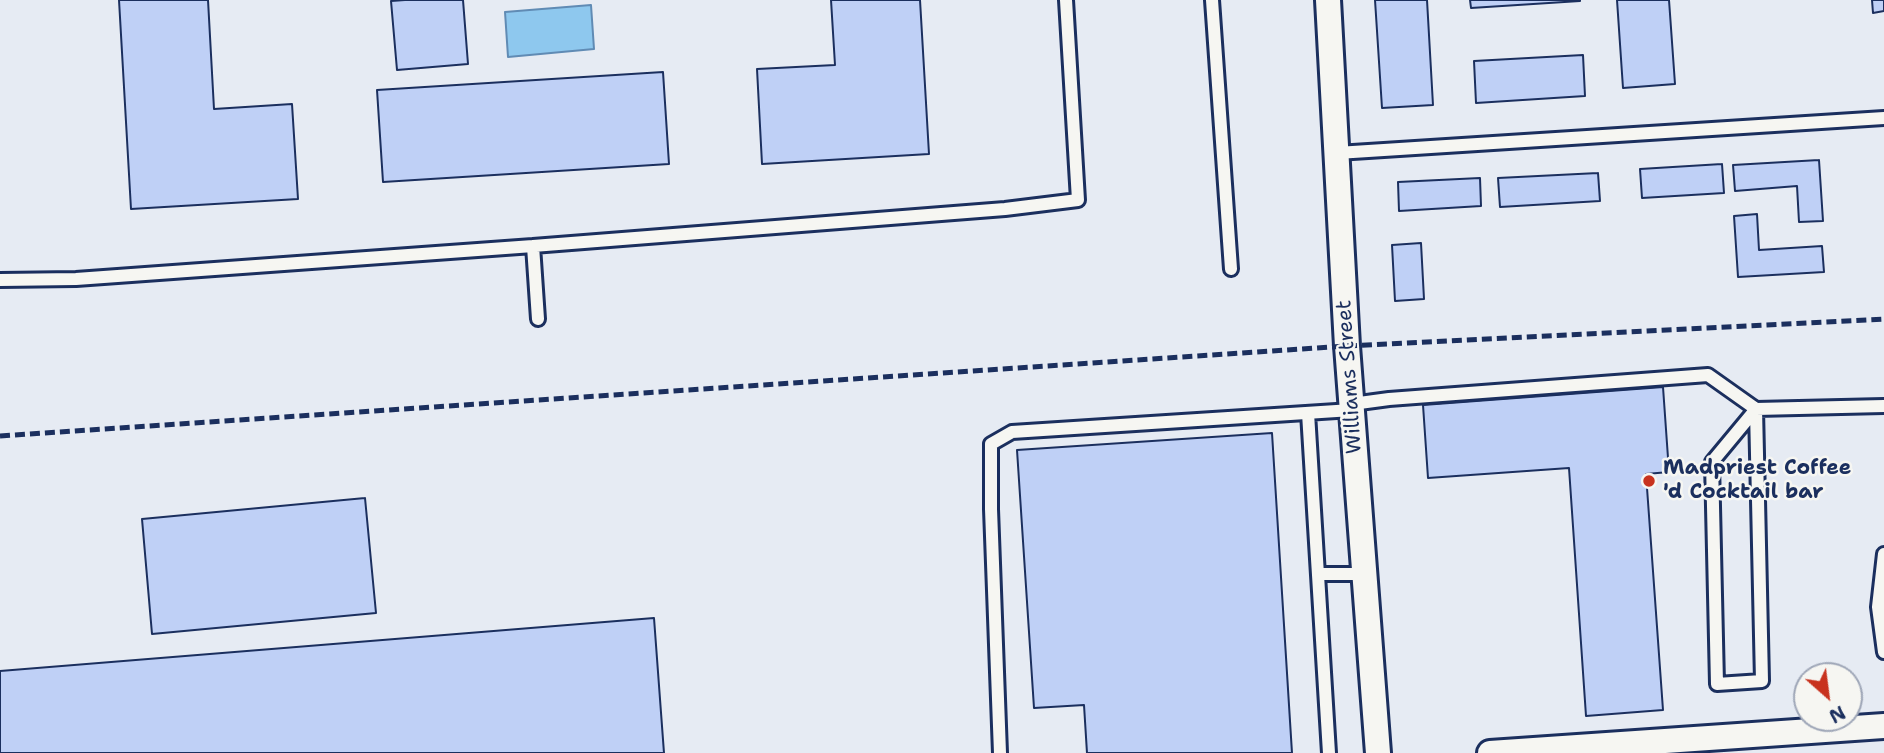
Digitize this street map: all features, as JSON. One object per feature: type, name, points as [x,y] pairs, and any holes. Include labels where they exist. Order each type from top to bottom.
[{"type":"street","name":"Williams Street","points":[[1328,0],[1352,407],[1378,753]]},
{"type":"street","points":[[1490,753],[1884,726]]},
{"type":"lane","points":[[0,280],[76,279],[533,246],[1004,209],[1078,200],[1066,0]]},
{"type":"lane","points":[[1212,0],[1231,269]]},
{"type":"lane","points":[[1337,153],[1884,118]]},
{"type":"lane","points":[[533,246],[538,319]]},
{"type":"lane","points":[[1000,753],[991,444],[1012,432],[1308,413],[1389,399],[1708,375],[1756,409],[1884,406]]},
{"type":"lane","points":[[1756,409],[1762,681],[1717,684],[1712,462],[1756,409]]},
{"type":"lane","points":[[1308,413],[1329,753]]},
{"type":"lane","points":[[1884,554],[1878,607],[1884,652]]},
{"type":"lane","points":[[1318,574],[1365,573]]},
{"type":"water","points":[[591,5],[594,49],[508,57],[505,12]]},
{"type":"building","points":[[119,0],[208,0],[214,109],[292,104],[298,199],[131,209]]},
{"type":"building","points":[[463,0],[468,64],[397,70],[391,1]]},
{"type":"building","points":[[831,0],[920,0],[929,154],[762,164],[757,69],[835,65]]},
{"type":"building","points":[[1375,0],[1427,0],[1433,105],[1382,108]]},
{"type":"building","points":[[1470,0],[1580,0],[1580,1],[1471,8]]},
{"type":"building","points":[[1617,0],[1669,0],[1675,84],[1623,88]]},
{"type":"building","points":[[1872,0],[1884,0],[1884,11],[1873,13]]},
{"type":"building","points":[[1583,55],[1585,96],[1476,103],[1474,61]]},
{"type":"building","points":[[663,72],[669,164],[383,182],[377,90]]},
{"type":"building","points":[[1819,160],[1823,221],[1799,222],[1797,186],[1735,191],[1733,165]]},
{"type":"building","points":[[1722,164],[1724,193],[1642,198],[1640,169]]},
{"type":"building","points":[[1598,173],[1600,201],[1500,207],[1498,178]]},
{"type":"building","points":[[1480,178],[1481,206],[1399,211],[1398,182]]},
{"type":"building","points":[[1757,214],[1759,250],[1822,246],[1824,272],[1738,277],[1734,216]]},
{"type":"building","points":[[1421,243],[1424,299],[1395,301],[1392,245]]},
{"type":"building","points":[[1663,387],[1669,472],[1646,474],[1663,710],[1586,716],[1569,468],[1428,478],[1423,405]]},
{"type":"building","points":[[1272,433],[1292,753],[1087,753],[1084,705],[1034,708],[1017,450]]},
{"type":"building","points":[[365,498],[376,613],[152,634],[142,519]]},
{"type":"building","points":[[654,618],[664,753],[0,753],[0,671]]},
{"type":"railway","points":[[0,436],[1347,346],[1884,319]]},
{"type":"place","name":"Madpriest Coffee 'd Cocktail bar","points":[[1649,481]]}]
